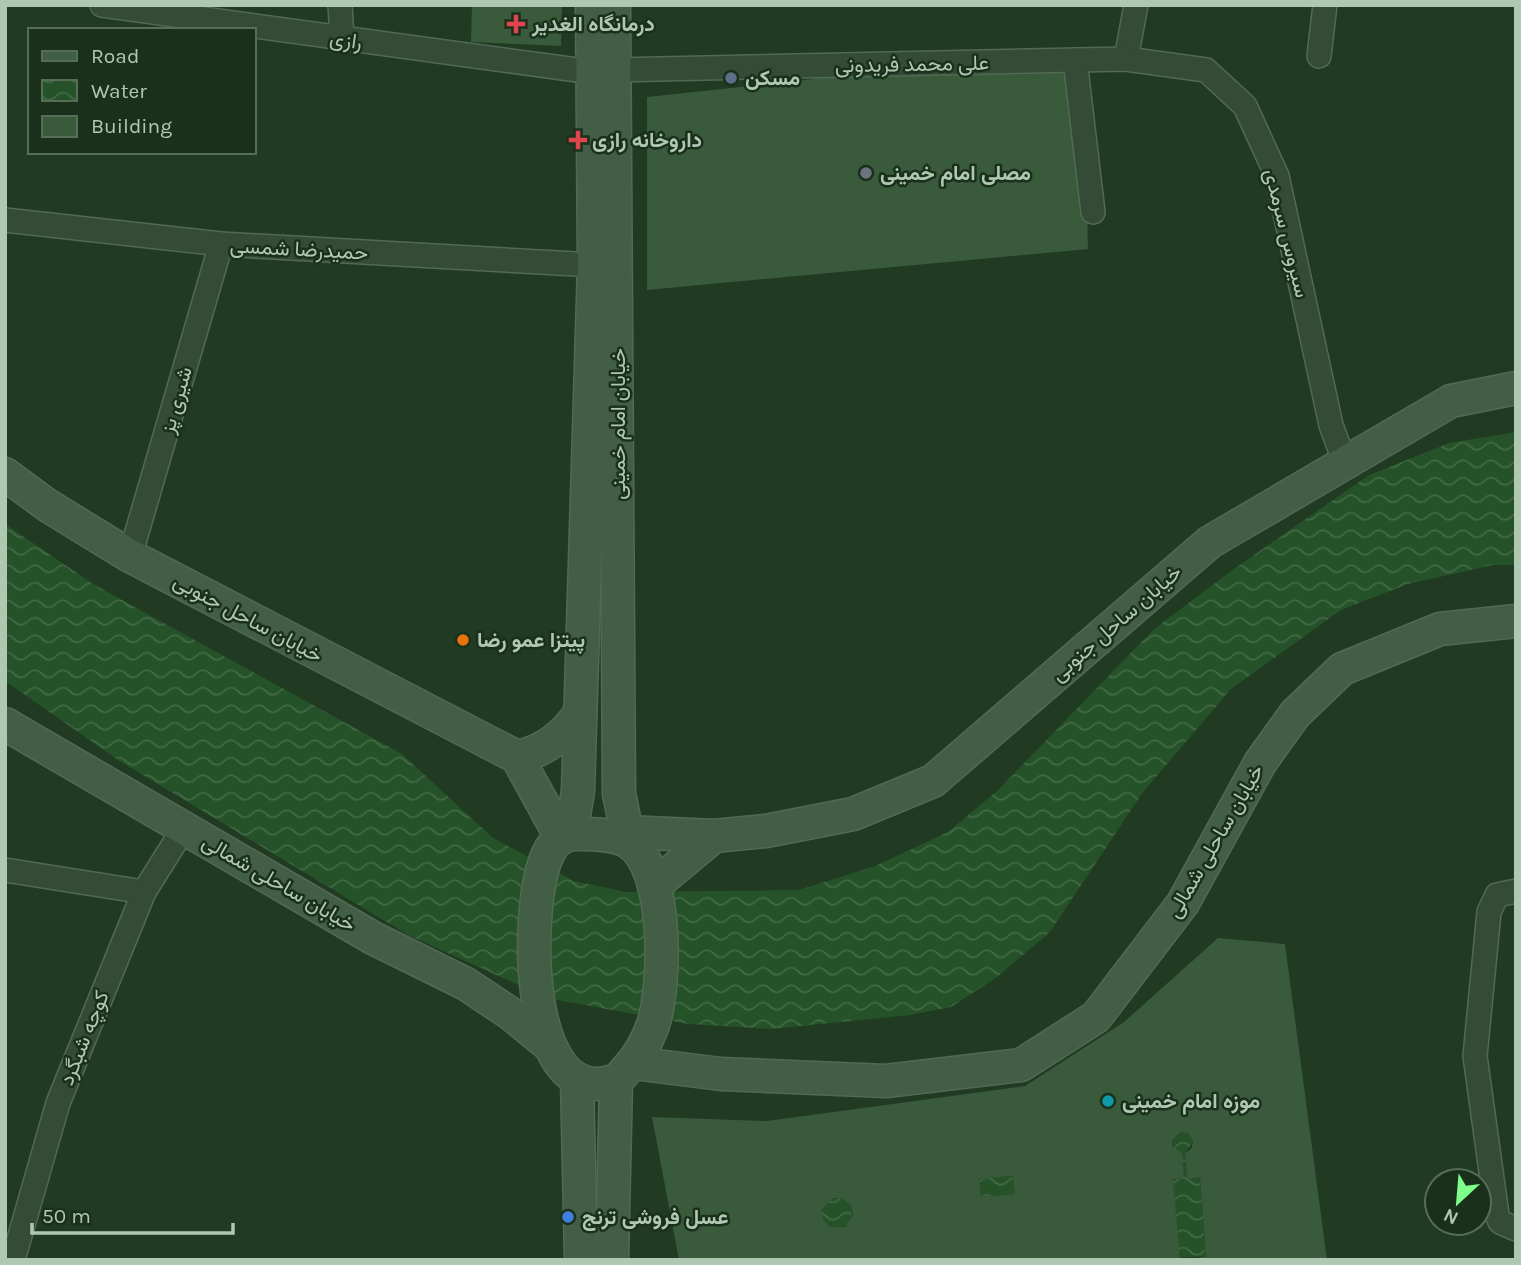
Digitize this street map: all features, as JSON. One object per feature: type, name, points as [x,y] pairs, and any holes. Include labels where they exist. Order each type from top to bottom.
[{"type":"main road","name":"خیابان امام خمینی","points":[[592,5],[602,71],[619,794],[628,837]]},
{"type":"main road","name":"خیابان امام خمینی","points":[[546,1035],[534,972],[540,880],[578,790],[602,71],[614,5]]},
{"type":"main road","name":"خیابان ساحل جنوبی","points":[[556,847],[595,834],[628,837],[714,836],[766,831],[853,814],[933,781],[1210,542],[1451,401],[1516,388]]},
{"type":"main road","name":"خیابان ساحل جنوبی","points":[[5,474],[47,505],[130,555],[508,753]]},
{"type":"main road","name":"خیابان ساحلی شمالی","points":[[577,1079],[597,1082],[632,1061],[722,1074],[886,1081],[1021,1065],[1096,1017],[1183,903],[1267,754],[1295,714],[1342,669],[1440,629],[1516,621]]},
{"type":"main road","points":[[556,847],[502,776],[508,753],[532,754],[566,733],[580,713]]},
{"type":"main road","name":"خیابان ساحلی شمالی","points":[[5,724],[373,938],[466,984],[546,1035]]},
{"type":"main road","points":[[654,888],[714,836]]},
{"type":"main road","points":[[612,1260],[632,1061],[654,1022],[661,969],[662,921],[654,888],[643,860],[628,837]]},
{"type":"main road","points":[[546,1035],[562,1068],[577,1079],[581,1260]]},
{"type":"street","name":"رازی","points":[[102,5],[342,39],[602,71]]},
{"type":"street","points":[[341,5],[342,39]]},
{"type":"street","points":[[1126,59],[1136,5]]},
{"type":"street","points":[[1319,56],[1325,5]]},
{"type":"street","name":"علی محمد فریدونی","points":[[602,71],[1126,59]]},
{"type":"street","name":"سیروس سرمدی","points":[[1126,59],[1206,70],[1245,106],[1277,176],[1331,425],[1345,463]]},
{"type":"street","points":[[1075,60],[1093,212]]},
{"type":"street","name":"حمیدرضا شمسی","points":[[5,220],[221,244],[594,265]]},
{"type":"street","name":"شیری پز","points":[[130,555],[221,244]]},
{"type":"street","name":"کوچه شبگرد","points":[[13,1260],[58,1103],[144,891],[184,828]]},
{"type":"street","points":[[5,870],[144,891]]},
{"type":"street","points":[[1516,891],[1497,895],[1489,912],[1475,1056],[1497,1215],[1500,1222],[1516,1229]]},
{"type":"water","points":[[1516,432],[1516,565],[1493,565],[1408,584],[1341,610],[1231,689],[1143,792],[1050,932],[997,977],[951,1007],[910,1015],[771,1029],[688,1024],[547,998],[410,936],[118,760],[5,681],[5,524],[93,584],[402,754],[493,838],[574,881],[626,892],[799,890],[875,866],[948,832],[998,790],[1154,629],[1231,571],[1369,475],[1449,443]]},
{"type":"water","points":[[1181,1132],[1188,1133],[1193,1142],[1185,1153],[1187,1178],[1200,1177],[1206,1256],[1179,1258],[1173,1179],[1184,1178],[1172,1140]]},
{"type":"water","points":[[1013,1176],[1015,1194],[981,1197],[979,1179]]},
{"type":"water","points":[[837,1198],[848,1202],[852,1213],[848,1224],[837,1228],[826,1224],[822,1213],[826,1202]]},
{"type":"building","name":"درمانگاه الغدیر","points":[[472,5],[562,5],[561,46],[471,42]]},
{"type":"building","name":"مصلی امام خمینی","points":[[1083,50],[1088,249],[647,290],[647,97]]},
{"type":"building","name":"موزه امام خمینی","points":[[1218,938],[1285,944],[1327,1260],[1187,1260],[1206,1256],[1200,1177],[1187,1179],[1185,1153],[1191,1149],[1193,1142],[1188,1133],[1181,1132],[1172,1140],[1173,1147],[1182,1153],[1184,1178],[1173,1179],[1180,1260],[679,1260],[652,1117],[767,1121],[1025,1086],[1124,1022]],"holes":[[[1013,1176],[1015,1194],[981,1197],[979,1179]],[[833,1198],[843,1199],[851,1206],[853,1215],[845,1227],[830,1227],[823,1219],[822,1209]]]},
{"type":"place","name":"درمانگاه الغدیر","points":[[516,24]]},
{"type":"place","name":"مسکن","points":[[731,78]]},
{"type":"place","name":"داروخانه رازی","points":[[578,140]]},
{"type":"place","name":"مصلی امام خمینی","points":[[866,173]]},
{"type":"place","name":"پیتزا عمو رضا","points":[[463,640]]},
{"type":"place","name":"موزه امام خمینی","points":[[1108,1101]]},
{"type":"place","name":"عسل فروشی ترنج","points":[[568,1217]]}]
